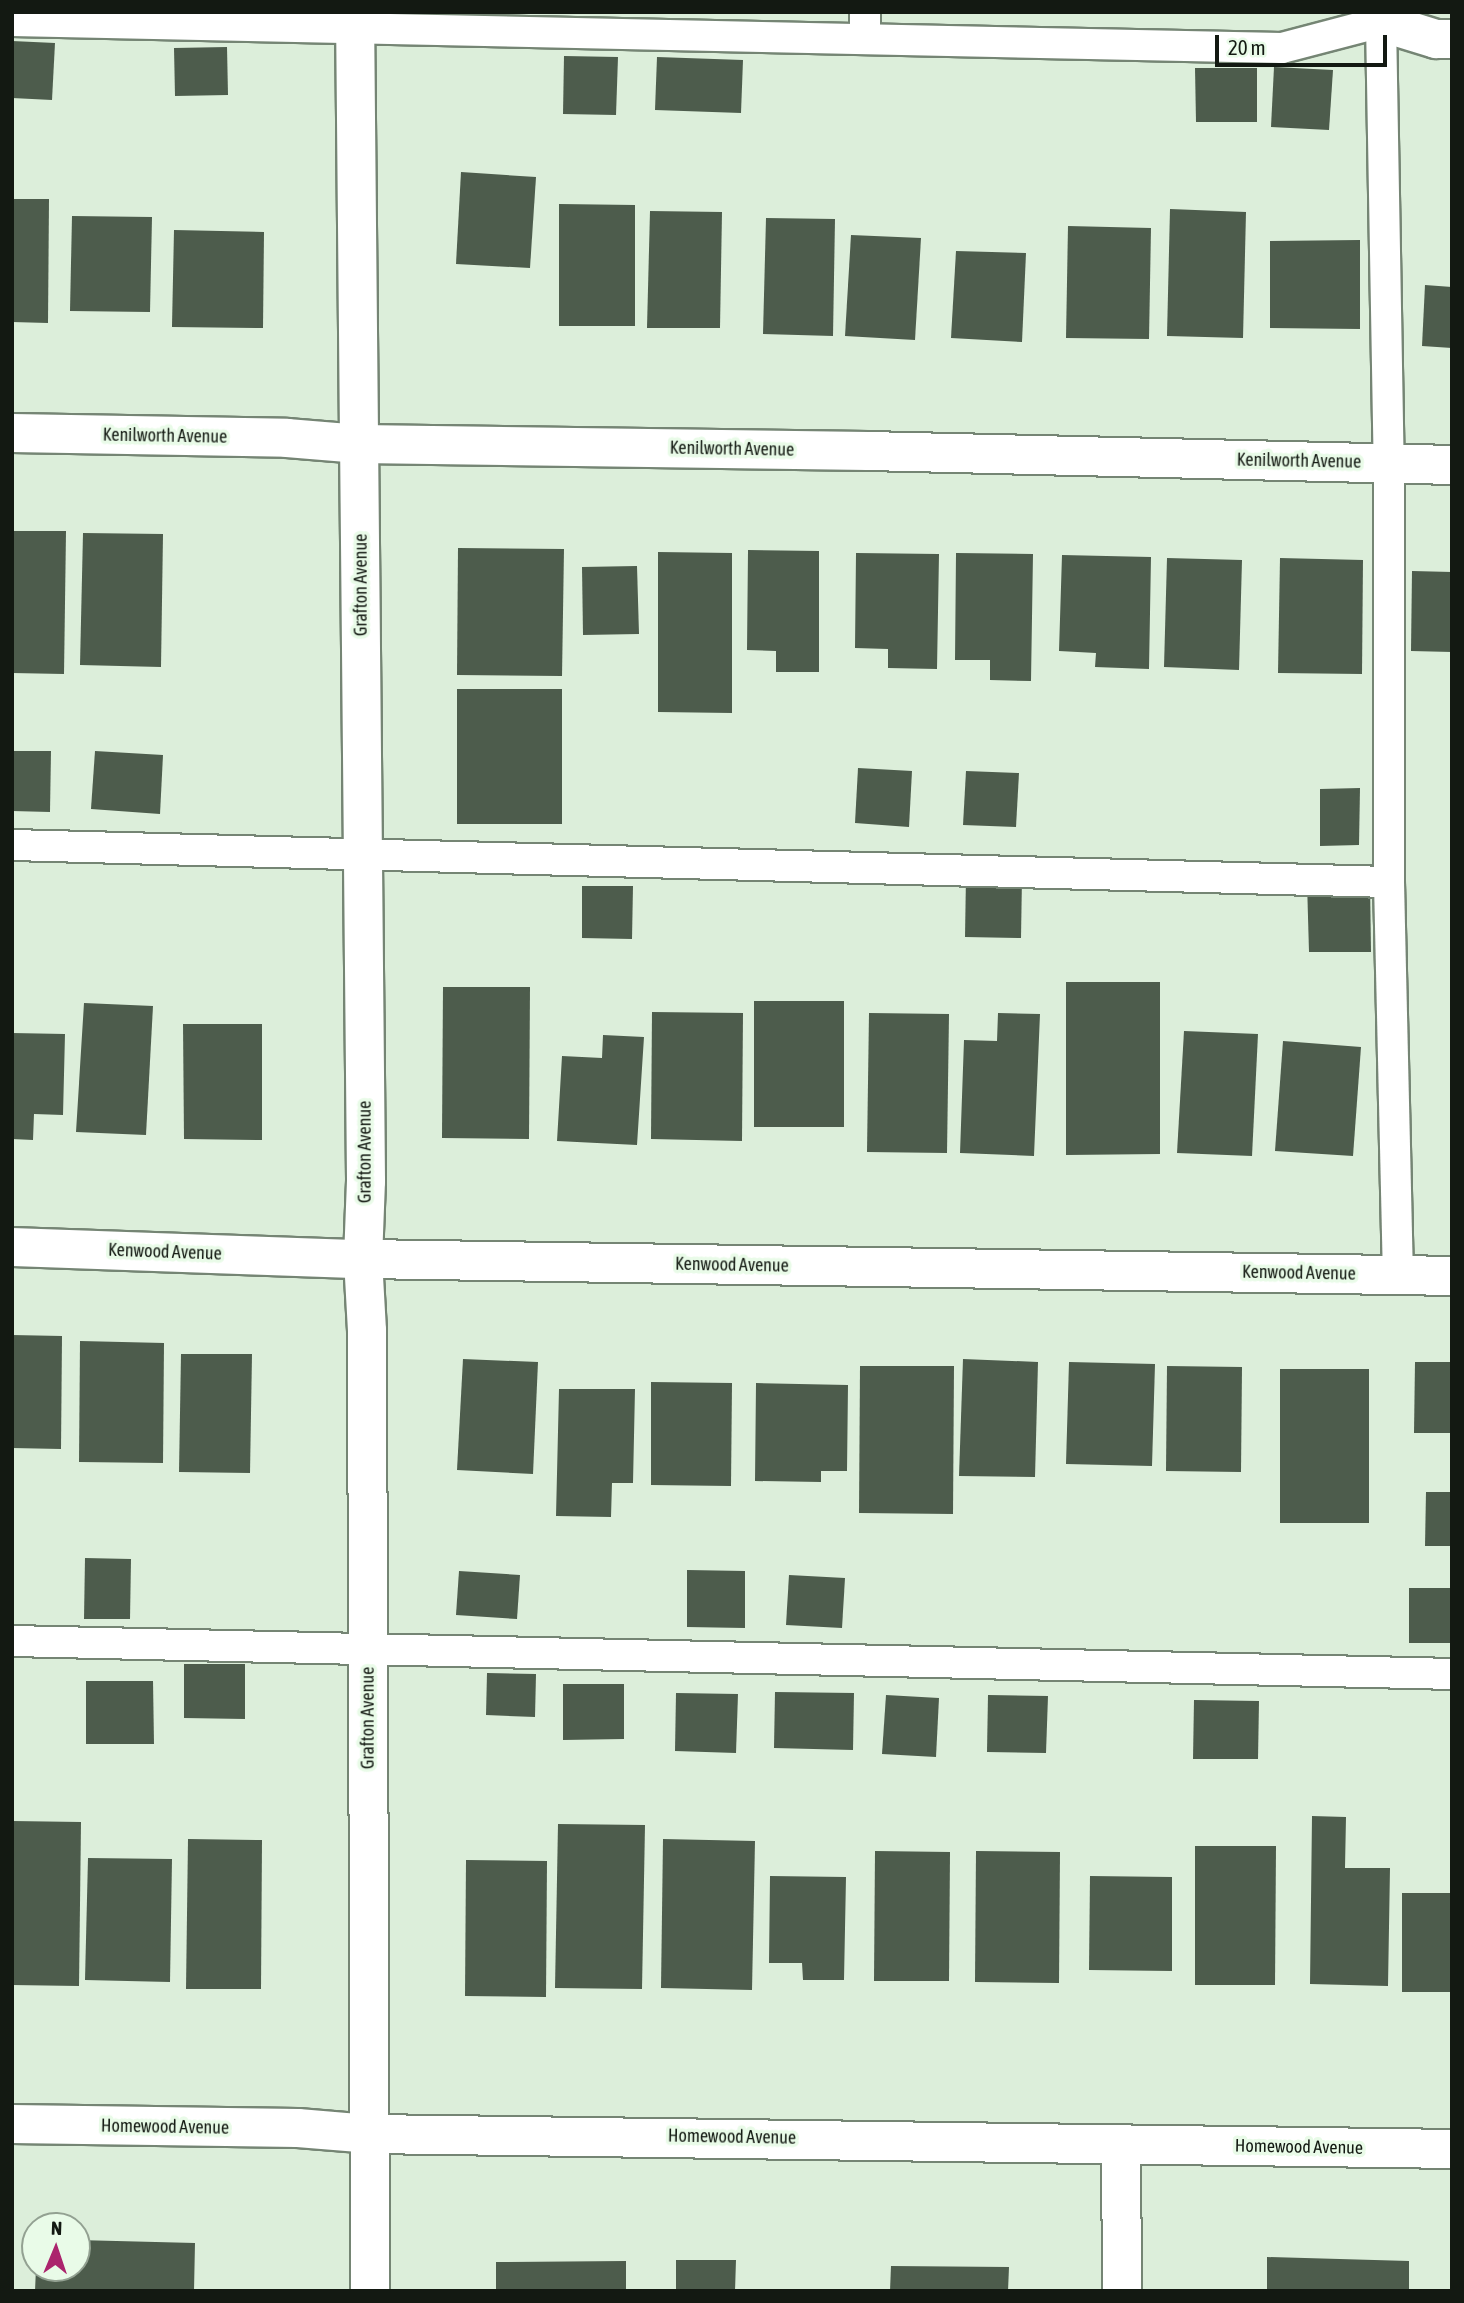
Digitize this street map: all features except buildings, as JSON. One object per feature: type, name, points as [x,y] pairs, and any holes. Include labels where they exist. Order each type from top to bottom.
[{"type":"street","points":[[1379,17],[1436,39],[1452,39]]},
{"type":"street","name":"Grafton Avenue","points":[[355,21],[366,1181],[363,1259],[367,1344],[370,2291]]},
{"type":"street","name":"Kenilworth Avenue","points":[[12,433],[286,438],[360,444],[1452,465]]},
{"type":"street","name":"Kenwood Avenue","points":[[12,1247],[363,1259],[1452,1276]]},
{"type":"street","name":"Homewood Avenue","points":[[12,2124],[298,2128],[369,2134],[1452,2149]]},
{"type":"street","points":[[1121,2145],[1122,2291]]},
{"type":"lane","points":[[12,21],[865,26],[1282,48],[1379,17],[1389,464],[1390,882],[1398,1275]]},
{"type":"lane","points":[[12,845],[1390,882]]},
{"type":"lane","points":[[12,1641],[1452,1674]]}]
